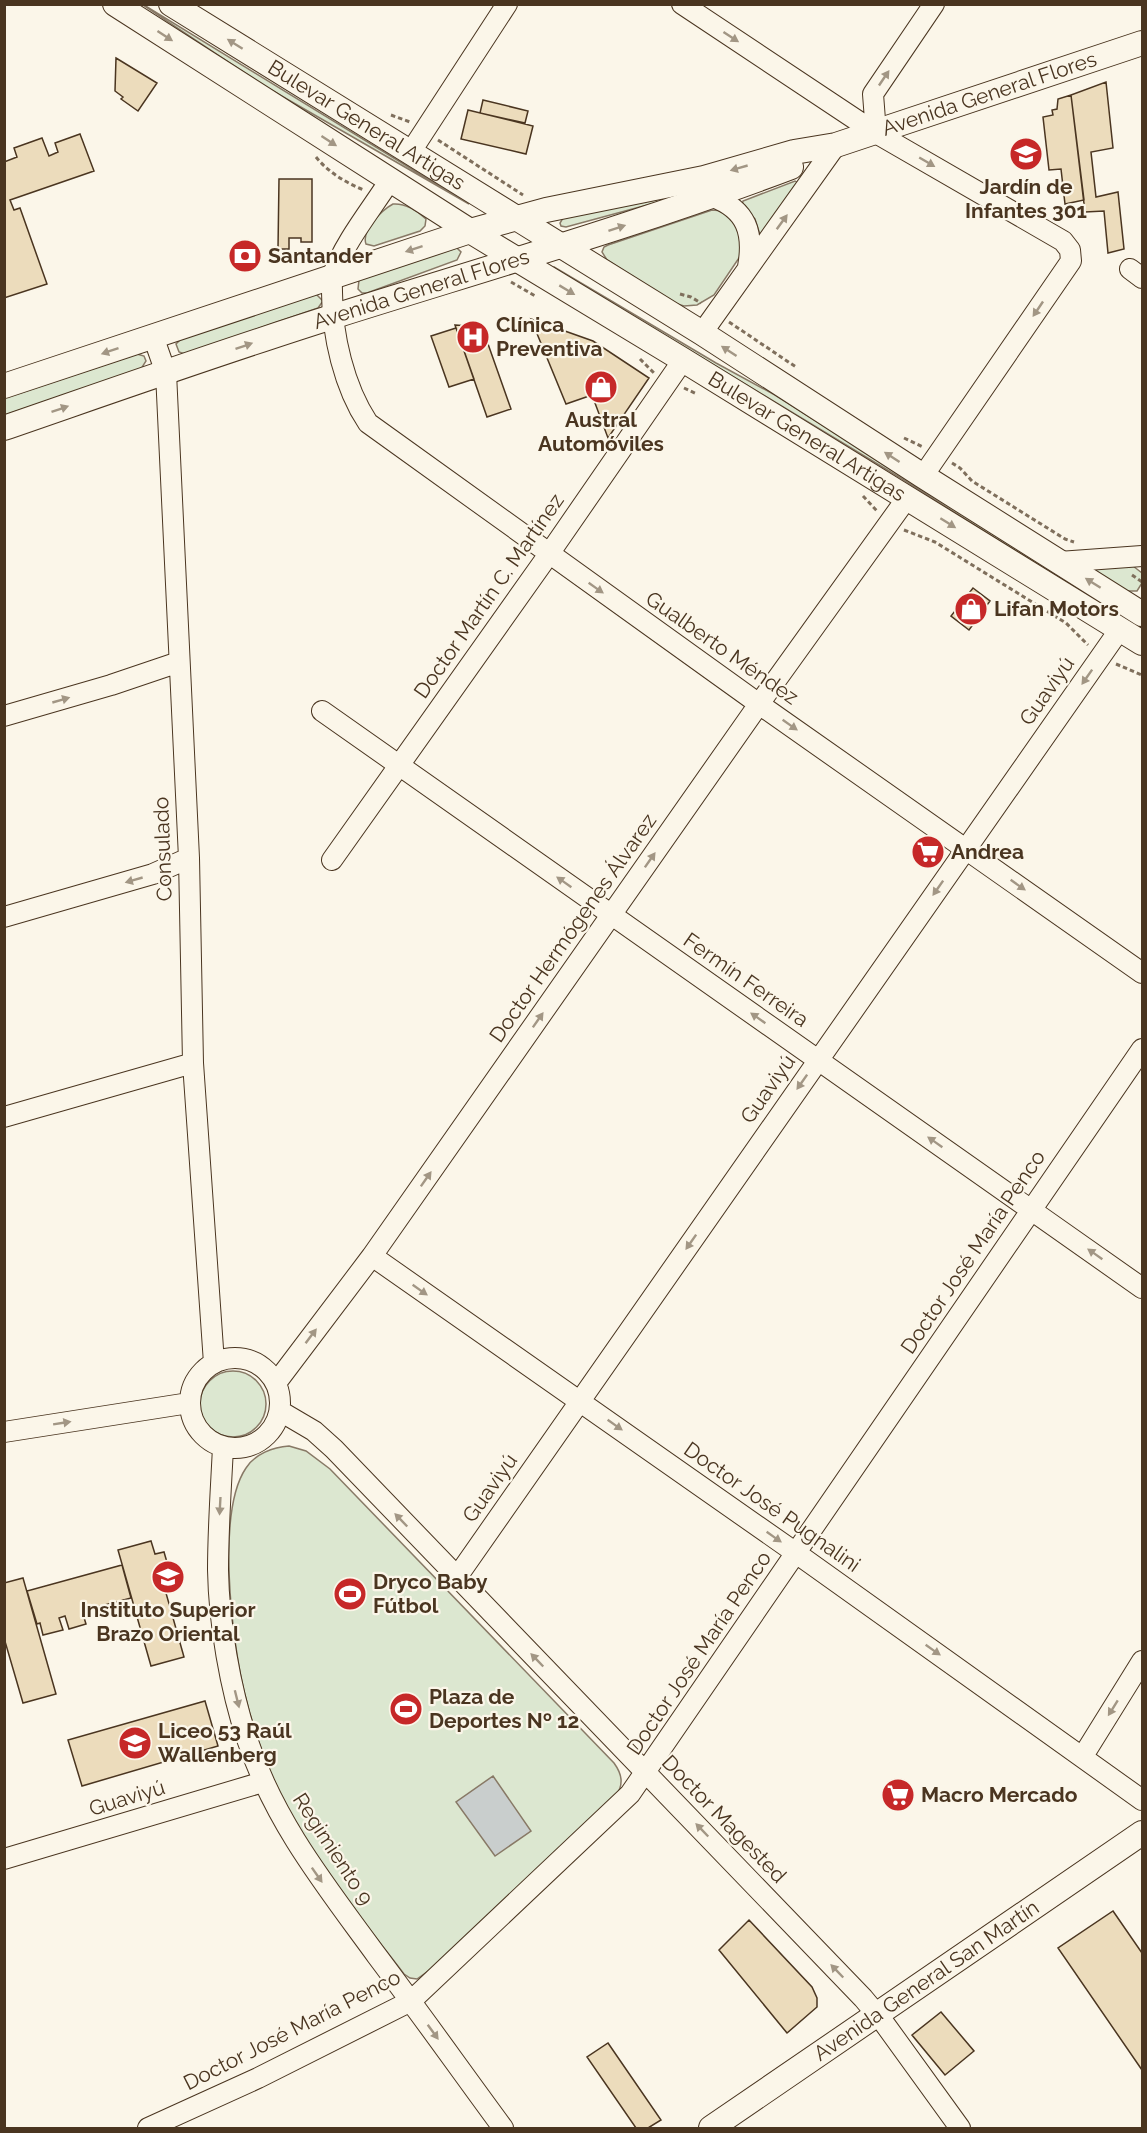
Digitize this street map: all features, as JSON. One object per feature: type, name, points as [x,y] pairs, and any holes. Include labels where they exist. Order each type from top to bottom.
[{"type":"main road","name":"Bulevar General Artigas","points":[[115,4],[470,231],[1143,643]]},
{"type":"main road","name":"Bulevar General Artigas","points":[[172,5],[410,153],[506,221],[658,322],[702,333],[1059,562],[1140,607]]},
{"type":"main road","name":"Avenida General Flores","points":[[4,428],[332,317],[713,197],[800,164],[836,146],[1143,43]]},
{"type":"main road","name":"Avenida General Flores","points":[[4,386],[470,231],[546,210],[704,177],[794,152],[836,146]]},
{"type":"main road","name":"Bulevar General Artigas","points":[[362,163],[387,165],[472,214],[506,221]]},
{"type":"main road","name":"Bulevar General Artigas","points":[[470,231],[551,249]]},
{"type":"main road","name":"Avenida General San Martín","points":[[711,2128],[1143,1833]]},
{"type":"street","points":[[410,153],[507,4]]},
{"type":"street","points":[[682,4],[876,133],[1063,241],[1070,250],[1071,261],[923,476]]},
{"type":"street","points":[[876,133],[873,94],[934,4]]},
{"type":"street","points":[[702,333],[836,146]]},
{"type":"street","points":[[332,276],[349,242],[390,180]]},
{"type":"street","points":[[713,197],[727,202],[746,224],[751,245],[747,270]]},
{"type":"street","name":"Gualberto Méndez","points":[[332,276],[332,317],[337,346],[358,407],[368,423],[759,704],[1143,973]]},
{"type":"street","name":"Consulado","points":[[153,336],[166,373],[189,858],[193,1064],[214,1363]]},
{"type":"street","name":"Doctor Martín C. Martínez","points":[[332,860],[683,360]]},
{"type":"street","name":"Doctor Hermógenes Álvarez","points":[[276,1383],[372,1256],[759,704],[907,498]]},
{"type":"street","points":[[1059,562],[1143,556]]},
{"type":"street","name":"Guaviyú","points":[[457,1577],[1120,629]]},
{"type":"street","points":[[4,716],[179,663]]},
{"type":"street","name":"Fermín Ferreira","points":[[322,711],[1143,1288]]},
{"type":"street","points":[[4,917],[153,874],[189,858]]},
{"type":"street","name":"Doctor José María Penco","points":[[148,2128],[258,2078],[411,2001],[630,1794],[647,1773],[1031,1209],[1143,1049]]},
{"type":"street","points":[[4,1117],[193,1064]]},
{"type":"street","name":"Doctor José Pugnalini","points":[[372,1256],[1143,1800]]},
{"type":"street","points":[[234,1358],[254,1362],[262,1367],[276,1383],[280,1397],[280,1411],[271,1431],[264,1438],[244,1448],[223,1447],[212,1443],[196,1427],[189,1403],[193,1385],[198,1376],[214,1363],[234,1358]]},
{"type":"street","points":[[4,1431],[189,1403]]},
{"type":"street","name":"Doctor Magested","points":[[280,1411],[314,1431],[327,1443],[647,1773],[876,2014],[960,2128]]},
{"type":"street","name":"Regimiento 9","points":[[223,1447],[218,1572],[222,1616],[227,1654],[246,1738],[263,1782],[281,1819],[317,1875],[503,2128]]},
{"type":"street","points":[[1083,1756],[1143,1661]]},
{"type":"street","name":"Guaviyú","points":[[4,1859],[263,1782]]},
{"type":"green space","points":[[144,5],[469,204],[266,87]]},
{"type":"green space","points":[[795,181],[798,183],[761,238],[755,219],[742,206],[743,201]]},
{"type":"green space","points":[[701,187],[662,201],[566,227],[561,226],[560,223],[563,218]]},
{"type":"green space","points":[[393,204],[407,206],[419,213],[426,219],[425,226],[420,231],[374,246],[366,244],[365,239],[369,227],[383,211]]},
{"type":"green space","points":[[712,210],[724,211],[742,226],[741,255],[714,295],[697,305],[684,306],[674,303],[607,260],[602,252],[608,245]]},
{"type":"green space","points":[[456,247],[461,252],[457,260],[367,293],[362,293],[358,289],[359,280]]},
{"type":"green space","points":[[554,267],[716,363],[775,395],[1142,627],[1142,631],[899,477]]},
{"type":"green space","points":[[316,294],[323,301],[318,308],[185,354],[179,352],[176,344],[181,339]]},
{"type":"green space","points":[[137,354],[144,356],[146,361],[141,369],[5,415],[4,398]]},
{"type":"green space","points":[[1133,566],[1142,573],[1142,583],[1137,591],[1127,591],[1095,571],[1096,569]]},
{"type":"green space","points":[[233,1371],[246,1373],[256,1381],[264,1391],[266,1404],[264,1417],[256,1427],[246,1435],[233,1437],[220,1435],[210,1427],[202,1417],[200,1404],[202,1391],[210,1381],[220,1373]]},
{"type":"green space","name":"Plaza de Deportes Nº 12","points":[[289,1446],[306,1451],[330,1469],[614,1763],[620,1775],[621,1783],[616,1796],[431,1969],[417,1979],[404,1974],[344,1896],[303,1835],[269,1769],[252,1723],[244,1691],[231,1610],[229,1544],[231,1514],[237,1488],[250,1463],[265,1452]]},
{"type":"shaded area","points":[[493,1776],[531,1831],[495,1856],[456,1802]]},
{"type":"building","points":[[116,58],[157,83],[138,111],[121,99],[123,97],[115,91]]},
{"type":"building","points":[[1106,82],[1113,148],[1091,152],[1096,197],[1118,192],[1124,249],[1108,253],[1104,211],[1085,212],[1071,95]]},
{"type":"building","points":[[1071,95],[1084,200],[1065,204],[1061,169],[1049,170],[1043,117],[1053,115],[1052,110],[1057,109],[1058,99]]},
{"type":"building","points":[[483,100],[528,111],[525,123],[480,113]]},
{"type":"building","points":[[468,110],[533,126],[526,154],[461,139]]},
{"type":"building","points":[[80,134],[94,171],[10,200],[14,210],[20,208],[47,284],[4,298],[4,162],[17,157],[14,148],[42,138],[49,156],[58,152],[55,143]]},
{"type":"building","points":[[279,179],[312,179],[312,242],[301,242],[301,238],[289,238],[289,249],[278,249]]},
{"type":"building","name":"Austral Automóviles","points":[[531,319],[593,341],[649,378],[608,438],[592,395],[566,404]]},
{"type":"building","points":[[455,325],[482,327],[511,409],[487,417]]},
{"type":"building","points":[[456,328],[474,379],[449,387],[431,336]]},
{"type":"building","name":"Lifan Motors","points":[[973,588],[990,601],[969,630],[951,616]]},
{"type":"building","points":[[151,1541],[155,1554],[164,1552],[173,1583],[164,1586],[184,1657],[151,1666],[118,1550]]},
{"type":"building","points":[[122,1565],[131,1598],[82,1611],[86,1624],[69,1629],[65,1616],[59,1618],[63,1630],[43,1635],[40,1623],[37,1624],[27,1591]]},
{"type":"building","points":[[23,1578],[56,1694],[23,1703],[4,1638],[4,1583]]},
{"type":"building","points":[[205,1701],[218,1746],[82,1786],[68,1740]]},
{"type":"building","points":[[1113,1911],[1142,1953],[1142,2070],[1058,1948]]},
{"type":"building","points":[[749,1920],[812,1987],[817,1998],[817,2007],[787,2033],[719,1950]]},
{"type":"building","points":[[941,2012],[974,2051],[945,2075],[912,2035]]},
{"type":"building","points":[[608,2043],[661,2120],[648,2128],[636,2128],[587,2057]]},
{"type":"place","name":"Jardín de Infantes 301","points":[[1026,154]]},
{"type":"place","name":"Santander","points":[[245,256]]},
{"type":"place","name":"Clínica Preventiva","points":[[473,337]]},
{"type":"place","name":"Austral Automóviles","points":[[601,387]]},
{"type":"place","name":"Lifan Motors","points":[[971,609]]},
{"type":"place","name":"Andrea","points":[[928,852]]},
{"type":"place","name":"Instituto Superior Brazo Oriental","points":[[168,1577]]},
{"type":"place","name":"Dryco Baby Fútbol","points":[[350,1594]]},
{"type":"place","name":"Plaza de Deportes Nº 12","points":[[406,1709]]},
{"type":"place","name":"Liceo 53 Raúl Wallenberg","points":[[135,1743]]},
{"type":"place","name":"Macro Mercado","points":[[898,1795]]}]
